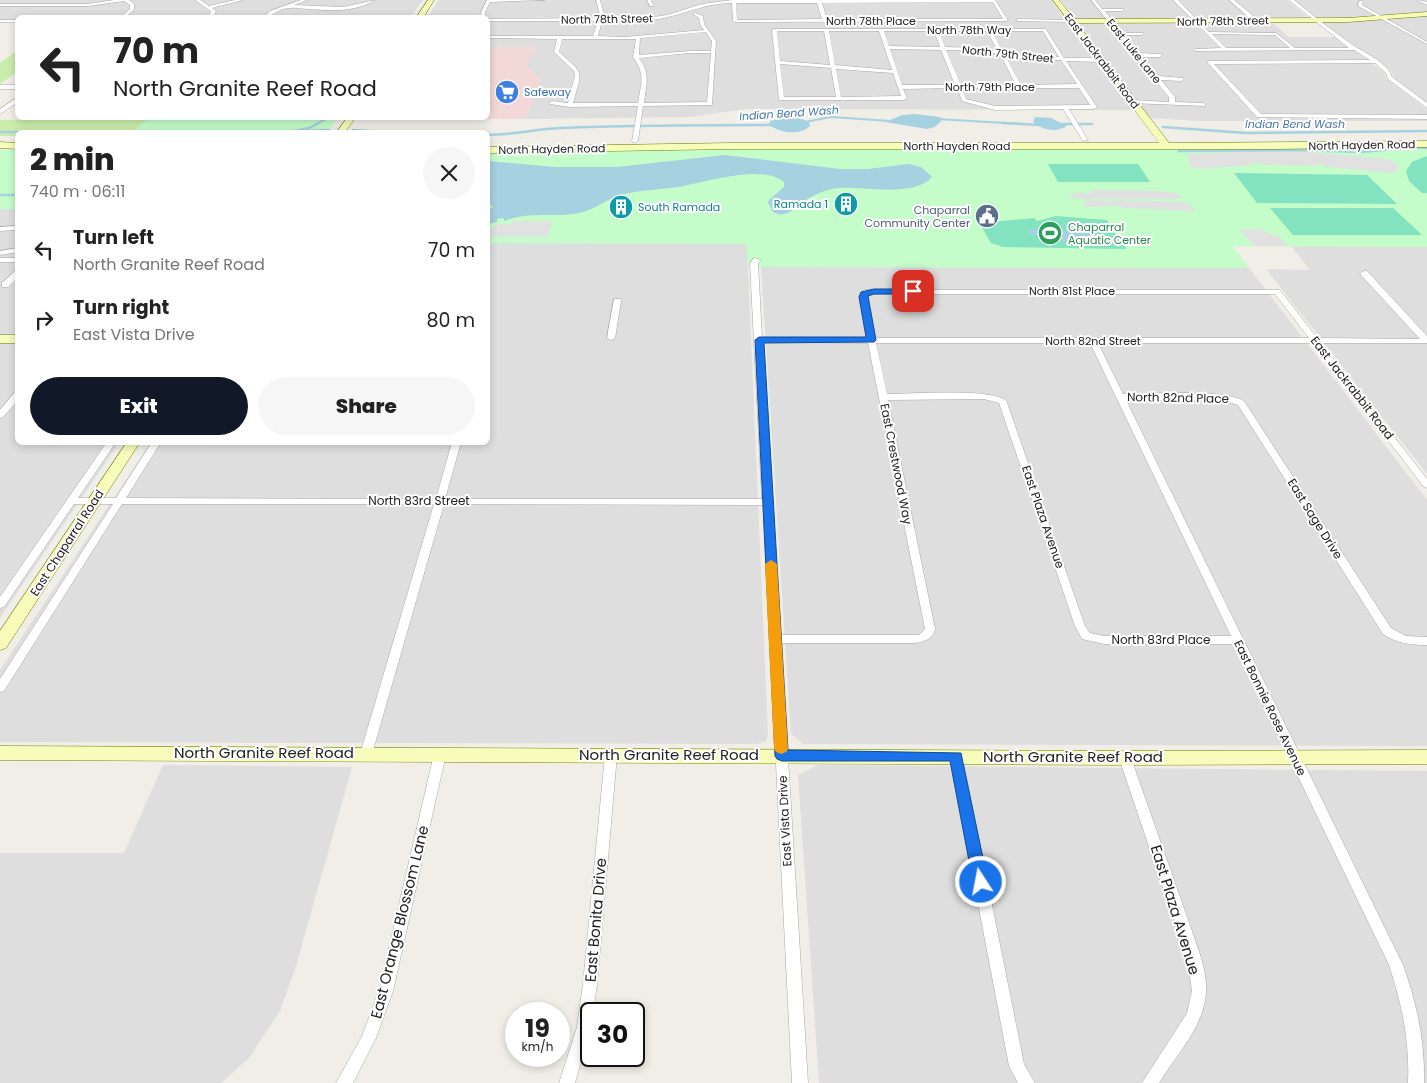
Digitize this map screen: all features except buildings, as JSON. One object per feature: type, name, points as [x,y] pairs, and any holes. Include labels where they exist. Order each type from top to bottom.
[{"type":"main road","points":[[421,15],[431,0]]},
{"type":"main road","name":"East Jackrabbit Road","points":[[1056,0],[1163,143]]},
{"type":"main road","name":"North 78th Street","points":[[1072,21],[1197,22],[1316,20],[1381,18],[1427,14]]},
{"type":"main road","name":"North Hayden Road","points":[[490,150],[1163,143],[1427,138]]},
{"type":"main road","name":"North Hayden Road","points":[[490,144],[740,139],[1088,140],[1163,143],[1350,145],[1427,144]]},
{"type":"main road","points":[[0,140],[15,140]]},
{"type":"main road","points":[[1350,145],[1381,153]]},
{"type":"main road","points":[[0,146],[15,146]]},
{"type":"main road","points":[[0,339],[15,339]]},
{"type":"main road","name":"East Chaparral Road","points":[[0,644],[132,445]]},
{"type":"main road","name":"North Granite Reef Road","points":[[0,753],[1125,758],[1427,757]]},
{"type":"street","points":[[36,5],[44,0]]},
{"type":"street","points":[[0,5],[88,5],[124,0],[132,4],[132,9],[125,15]]},
{"type":"street","points":[[197,0],[209,7],[214,13],[212,15]]},
{"type":"street","points":[[209,7],[241,0]]},
{"type":"street","points":[[268,15],[305,0]]},
{"type":"street","points":[[288,6],[312,9],[346,7],[364,4],[373,0]]},
{"type":"street","points":[[484,15],[483,12],[489,1],[542,0]]},
{"type":"street","points":[[595,38],[602,11],[598,0]]},
{"type":"street","name":"North 78th Street","points":[[490,18],[650,16],[713,1],[769,0],[994,1],[1006,20]]},
{"type":"street","name":"East Luke Lane","points":[[1093,0],[1172,97],[1172,103]]},
{"type":"street","points":[[1175,0],[1224,50]]},
{"type":"street","points":[[1231,0],[1256,21]]},
{"type":"street","points":[[1291,0],[1353,49],[1376,62],[1388,72],[1390,78],[1426,105]]},
{"type":"street","points":[[1420,0],[1427,4]]},
{"type":"street","name":"North 78th Place","points":[[734,1],[735,20],[1006,20]]},
{"type":"street","points":[[819,1],[825,21]]},
{"type":"street","points":[[906,1],[916,20]]},
{"type":"street","points":[[1361,2],[1360,5],[1426,43]]},
{"type":"street","points":[[1101,10],[1122,10]]},
{"type":"street","points":[[552,103],[570,105],[710,104],[712,37],[702,24],[701,17],[695,14]]},
{"type":"street","points":[[0,20],[15,20]]},
{"type":"street","name":"North 78th Street","points":[[1018,20],[1072,21]]},
{"type":"street","name":"North 78th Way","points":[[778,62],[774,30],[1044,30],[1062,60]]},
{"type":"street","points":[[826,30],[839,99]]},
{"type":"street","points":[[880,30],[904,98],[781,99],[778,62],[894,72]]},
{"type":"street","points":[[936,30],[957,87],[964,100],[979,105],[995,108],[1094,107],[1062,60]]},
{"type":"street","points":[[989,30],[1019,86]]},
{"type":"street","points":[[490,37],[638,38],[706,31]]},
{"type":"street","points":[[1209,33],[1276,34],[1295,50]]},
{"type":"street","points":[[1120,34],[1142,34]]},
{"type":"street","points":[[560,38],[556,52],[576,70],[578,75],[570,105]]},
{"type":"street","points":[[635,142],[645,75],[643,67],[636,57],[638,38]]},
{"type":"street","name":"North 79th Street","points":[[887,47],[978,49],[1027,58],[1100,60]]},
{"type":"street","points":[[1196,50],[1353,49]]},
{"type":"street","points":[[636,57],[713,52]]},
{"type":"street","points":[[1138,55],[1160,55]]},
{"type":"street","points":[[1376,62],[1210,62],[1260,116],[1427,117]]},
{"type":"street","points":[[1157,78],[1180,78]]},
{"type":"street","name":"North 79th Place","points":[[900,87],[1080,86]]},
{"type":"street","points":[[0,88],[15,88]]},
{"type":"street","points":[[0,112],[15,101]]},
{"type":"street","points":[[1132,102],[1203,105]]},
{"type":"street","points":[[7,107],[15,107]]},
{"type":"street","points":[[1065,107],[1088,140]]},
{"type":"street","points":[[1073,107],[1088,140]]},
{"type":"street","points":[[0,229],[15,228]]},
{"type":"street","points":[[0,253],[15,250]]},
{"type":"street","points":[[0,260],[15,260]]},
{"type":"street","name":"East Vista Drive","points":[[757,260],[754,263],[800,1083]]},
{"type":"street","points":[[1364,273],[1427,341]]},
{"type":"street","points":[[3,285],[15,275]]},
{"type":"street","name":"North 81st Place","points":[[867,292],[1277,292]]},
{"type":"street","name":"East Crestwood Way","points":[[776,639],[916,639],[926,636],[930,629],[871,340],[863,297],[867,292]]},
{"type":"street","name":"East Jackrabbit Road","points":[[1277,292],[1427,485]]},
{"type":"street","points":[[611,338],[617,301]]},
{"type":"street","name":"North 82nd Street","points":[[759,340],[1427,341]]},
{"type":"street","name":"East Bonnie Rose Avenue","points":[[1093,341],[1396,965],[1407,994],[1413,1022],[1418,1066],[1416,1083]]},
{"type":"street","name":"East Plaza Avenue","points":[[883,397],[984,396],[998,398],[1005,406],[1080,626],[1086,636]]},
{"type":"street","name":"North 82nd Place","points":[[1120,397],[1222,397],[1236,400]]},
{"type":"street","points":[[0,415],[15,398]]},
{"type":"street","name":"East Sage Drive","points":[[1236,400],[1243,406],[1382,623],[1395,637],[1427,641]]},
{"type":"street","points":[[0,605],[110,445]]},
{"type":"street","points":[[0,688],[155,445]]},
{"type":"street","points":[[366,754],[456,445]]},
{"type":"street","name":"North 83rd Street","points":[[72,500],[767,502]]},
{"type":"street","name":"North 83rd Place","points":[[1086,636],[1104,640],[1237,640]]},
{"type":"street","name":"East Orange Blossom Lane","points":[[344,1083],[374,1026],[386,991],[440,754]]},
{"type":"street","name":"East Bonita Drive","points":[[567,1083],[584,1027],[587,1009],[610,755]]},
{"type":"street","points":[[956,756],[1017,1066],[1027,1083]]},
{"type":"street","name":"East Plaza Avenue","points":[[1125,758],[1195,962],[1199,992],[1195,1013],[1186,1030],[1150,1083]]},
{"type":"shaded area","points":[[0,0],[423,0],[412,15],[15,15],[15,22],[0,22]]},
{"type":"shaded area","points":[[439,0],[1051,0],[1132,110],[746,109],[690,117],[525,119],[541,79],[524,65],[536,47],[490,47],[490,15],[429,15]]},
{"type":"shaded area","points":[[1061,0],[1287,0],[1309,18],[1164,21],[1166,23],[1271,22],[1289,37],[1335,37],[1384,72],[1387,79],[1427,109],[1427,121],[1199,121],[1148,118]]},
{"type":"shaded area","points":[[1294,0],[1427,0],[1427,104],[1396,80],[1391,71],[1381,63],[1333,31]]},
{"type":"shaded area","points":[[490,47],[537,47],[525,65],[541,79],[525,119],[490,119]]},
{"type":"shaded area","points":[[1246,151],[1307,152],[1377,158],[1392,160],[1397,165],[1398,170],[1394,173],[1326,167],[1322,164],[1316,164],[1319,166],[1268,165],[1261,163],[1199,169],[1192,168],[1188,162],[1188,154]]},
{"type":"shaded area","points":[[1092,190],[1162,191],[1179,194],[1182,199],[1077,199],[1066,197],[1079,192],[1088,194]]},
{"type":"shaded area","points":[[1086,200],[1102,200],[1115,204],[1110,200],[1182,202],[1189,204],[1196,211],[1124,208],[1118,206],[1085,207],[1084,202]]},
{"type":"shaded area","points":[[0,209],[15,209],[15,445],[118,445],[0,618]]},
{"type":"shaded area","points":[[512,221],[552,221],[548,237],[490,237],[490,229],[497,224],[512,224]]},
{"type":"shaded area","points":[[1262,229],[1265,232],[1278,236],[1288,246],[1254,246],[1240,230]]},
{"type":"shaded area","points":[[490,243],[747,244],[768,735],[766,741],[757,744],[0,742],[0,670],[149,445],[490,445]]},
{"type":"shaded area","points":[[1291,246],[1427,247],[1427,474],[1266,269],[1310,270]]},
{"type":"shaded area","points":[[761,267],[1249,268],[1427,500],[1427,746],[803,744],[791,734]]},
{"type":"shaded area","points":[[163,765],[352,767],[296,966],[280,1011],[249,1058],[221,1083],[0,1083],[0,853],[124,853]]},
{"type":"shaded area","points":[[818,765],[1427,771],[1427,1083],[819,1083],[798,775]]},
{"type":"green space","points":[[15,52],[15,73],[0,84],[0,63]]},
{"type":"green space","points":[[0,120],[332,120],[302,130],[15,130],[15,136],[0,136]]},
{"type":"green space","points":[[146,120],[336,120],[329,130],[134,130]]},
{"type":"green space","points":[[1427,146],[1427,247],[1233,246],[1249,268],[748,267],[746,244],[490,243],[490,152],[686,148],[1305,149]]},
{"type":"green space","points":[[0,150],[15,150],[15,209],[0,209]]},
{"type":"green space","points":[[1427,156],[1427,193],[1422,193],[1409,181],[1406,171],[1412,162]]},
{"type":"green space","points":[[1048,164],[1138,164],[1150,182],[1058,182]]},
{"type":"green space","points":[[1234,173],[1367,175],[1397,204],[1257,203]]},
{"type":"green space","points":[[1270,208],[1393,208],[1422,235],[1293,235]]},
{"type":"green space","name":"Chaparral Aquatic Center","points":[[1056,216],[1107,220],[1121,244],[1125,244],[1126,249],[1003,247],[991,243],[977,219],[983,223],[1034,218],[1037,221]]},
{"type":"water","points":[[915,114],[940,117],[942,120],[935,127],[927,129],[885,122],[902,115]]},
{"type":"water","points":[[788,117],[799,118],[809,122],[810,126],[801,131],[790,132],[779,130],[769,125],[770,121]]},
{"type":"water","points":[[1035,117],[1051,118],[1067,126],[1054,130],[1045,129],[1033,122]]},
{"type":"water","points":[[725,155],[840,169],[868,169],[909,164],[921,167],[932,177],[924,183],[901,189],[831,189],[812,196],[788,213],[778,214],[773,212],[768,203],[784,187],[784,182],[761,174],[747,174],[677,187],[628,193],[579,213],[522,216],[504,221],[504,218],[497,219],[497,222],[490,224],[490,209],[493,207],[490,204],[490,161],[555,167],[617,167]]},
{"type":"water","points":[[1041,228],[1055,231],[1081,230],[1099,234],[1103,238],[1088,242],[1064,242],[1041,238],[1027,231]]},
{"type":"waterway","name":"Indian Bend Wash","points":[[805,122],[831,117],[890,121]]},
{"type":"waterway","name":"Indian Bend Wash","points":[[937,119],[1024,124]]},
{"type":"waterway","points":[[316,124],[324,120]]},
{"type":"waterway","name":"Indian Bend Wash","points":[[299,130],[319,123]]},
{"type":"waterway","name":"Indian Bend Wash","points":[[1003,123],[1040,125]]},
{"type":"waterway","name":"Indian Bend Wash","points":[[1059,124],[1092,124]]},
{"type":"waterway","name":"Indian Bend Wash","points":[[490,135],[587,127],[774,125]]},
{"type":"waterway","name":"Indian Bend Wash","points":[[1163,127],[1246,133],[1427,131]]},
{"type":"waterway","name":"Indian Bend Wash","points":[[0,132],[15,132]]},
{"type":"waterway","points":[[1179,151],[1296,150],[1363,152],[1411,147],[1427,148]]},
{"type":"waterway","points":[[0,195],[15,195]]},
{"type":"slow traffic","points":[[771,564],[781,749]]},
{"type":"place","name":"Safeway","points":[[507,92]]},
{"type":"place","name":"Ramada 1","points":[[846,204]]},
{"type":"place","name":"South Ramada","points":[[621,207]]},
{"type":"place","name":"Chaparral Community Center","points":[[987,216]]},
{"type":"place","name":"Chaparral Aquatic Center","points":[[1050,233]]},
{"type":"route","points":[[913,291],[874,291],[864,294],[871,340],[759,340],[782,756],[956,756],[981,882]]}]
